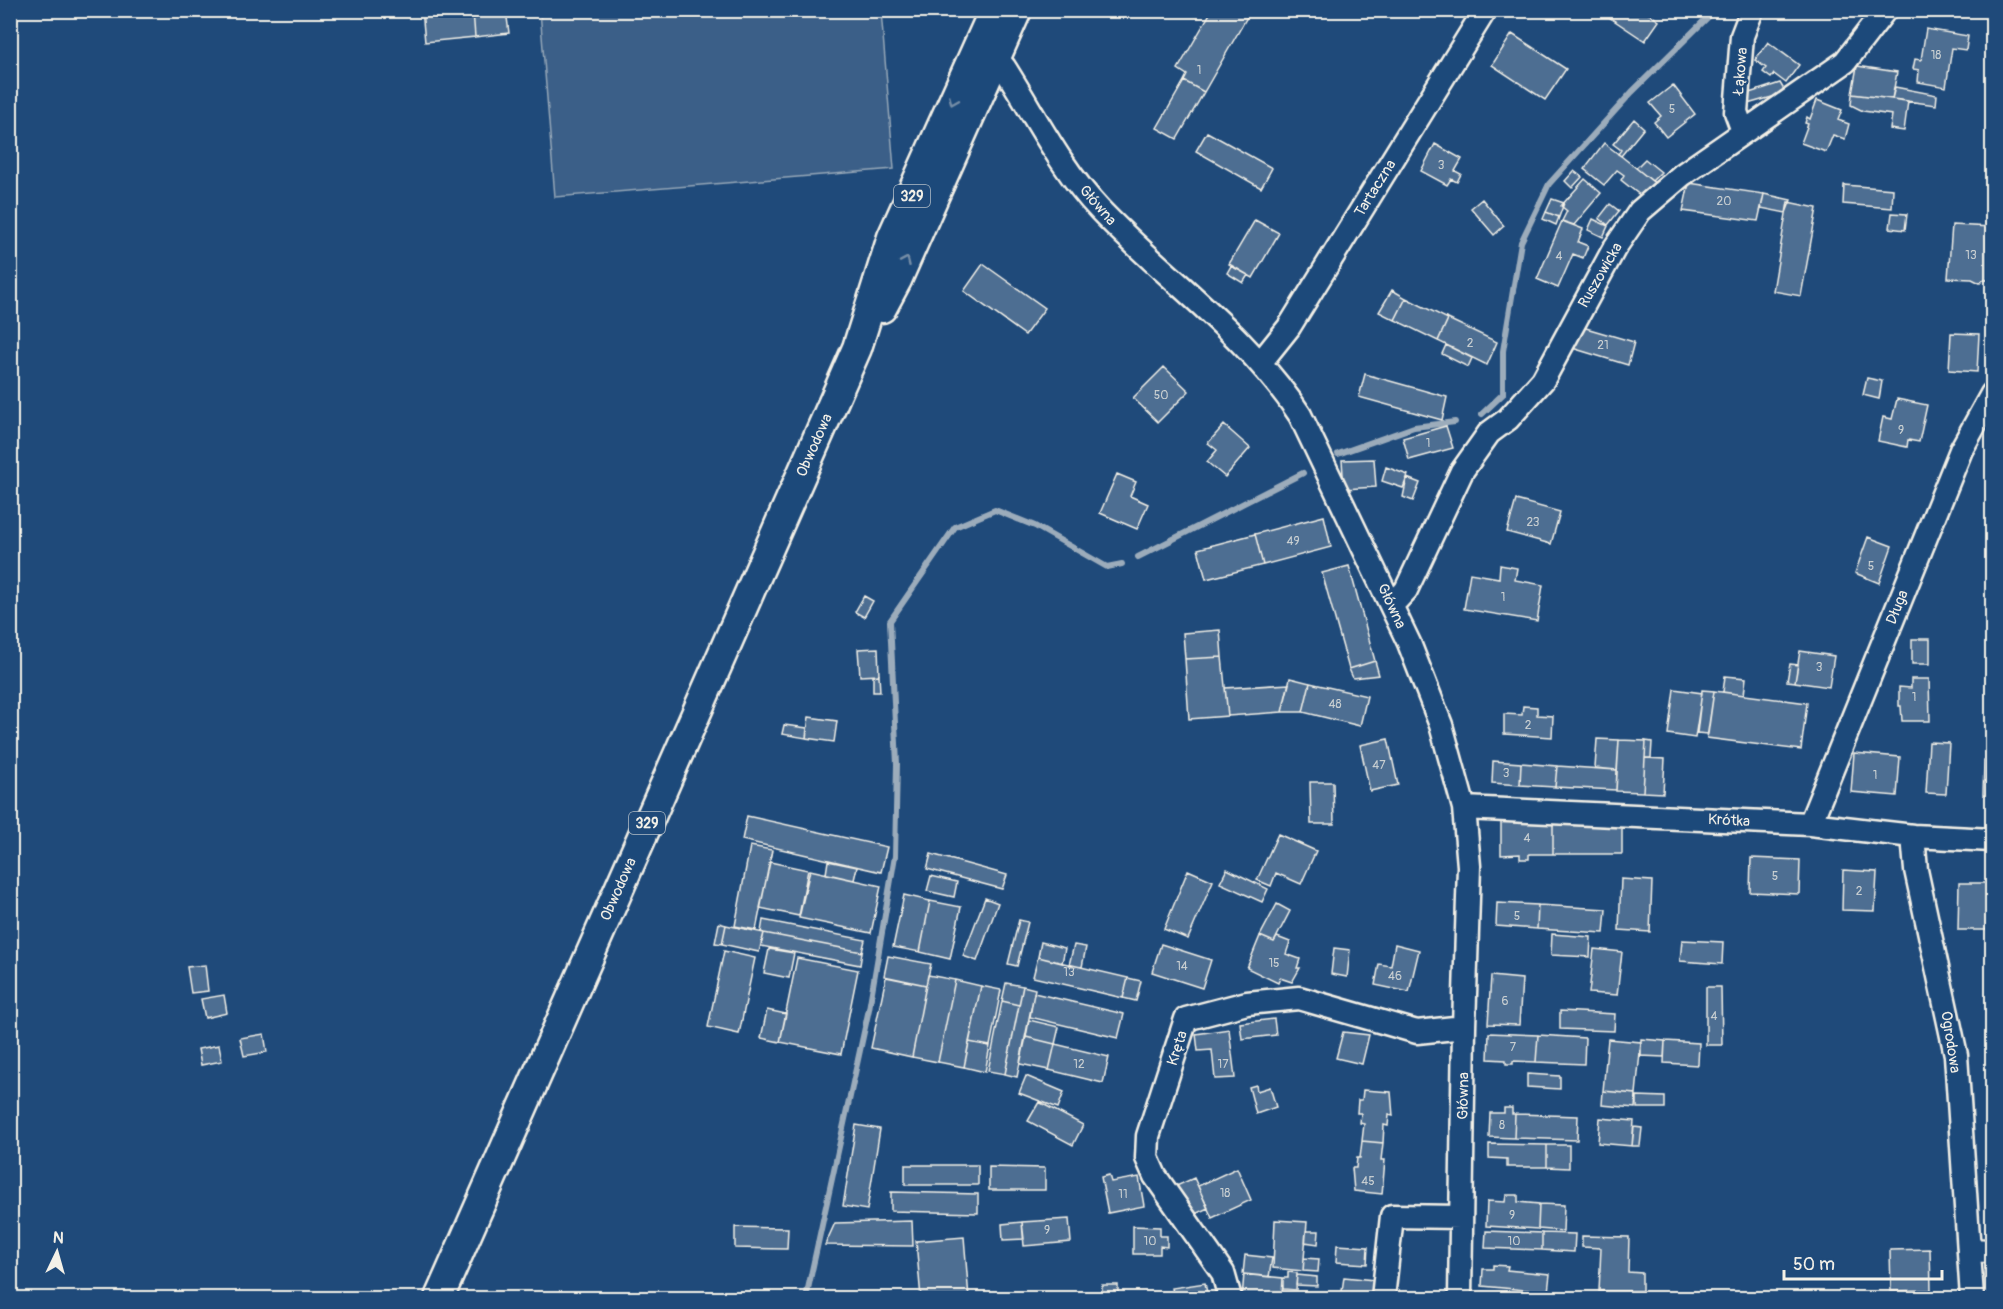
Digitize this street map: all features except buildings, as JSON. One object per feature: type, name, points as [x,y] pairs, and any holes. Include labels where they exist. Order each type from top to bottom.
[{"type":"main road","name":"Obwodowa","points":[[986,52],[994,10]]},
{"type":"main road","name":"Obwodowa","points":[[439,1299],[857,348],[892,237],[986,52],[1017,10]]},
{"type":"street","name":"Tartaczna","points":[[1261,362],[1289,327],[1485,10]]},
{"type":"street","name":"Łąkowa","points":[[1743,131],[1736,112],[1742,36],[1752,10]]},
{"type":"street","name":"Ruszowicka","points":[[1392,605],[1406,590],[1462,471],[1489,433],[1508,419],[1543,380],[1608,258],[1640,211],[1682,175],[1845,62],[1885,10]]},
{"type":"street","name":"Główna","points":[[986,52],[1079,185],[1098,208],[1261,362],[1300,415],[1392,605],[1441,725],[1464,808],[1469,866],[1460,1299]]},
{"type":"street","name":"Długa","points":[[1810,824],[1961,450],[1992,394]]},
{"type":"street","name":"Krótka","points":[[1464,808],[1810,824],[1913,837],[1992,840]]},
{"type":"street","name":"Ogrodowa","points":[[1913,837],[1916,870],[1956,1055],[1972,1299]]},
{"type":"street","name":"Kręta","points":[[1230,1299],[1222,1273],[1155,1176],[1147,1158],[1149,1136],[1186,1019],[1248,1003],[1299,998],[1417,1032],[1464,1028]]},
{"type":"street","points":[[1383,1299],[1392,1216],[1461,1217]]},
{"type":"street","points":[[1969,1250],[1992,1251]]},
{"type":"shaded area","points":[[540,11],[881,11],[894,169],[555,197]]},
{"type":"waterway","points":[[1482,414],[1503,394],[1503,351],[1521,242],[1549,184],[1632,92],[1715,10]]},
{"type":"waterway","points":[[1338,454],[1414,427],[1455,422]]},
{"type":"waterway","points":[[1138,557],[1303,473]]},
{"type":"waterway","points":[[806,1298],[869,1009],[895,856],[897,764],[890,621],[955,527],[995,510],[1035,526],[1107,567],[1122,564]]}]
